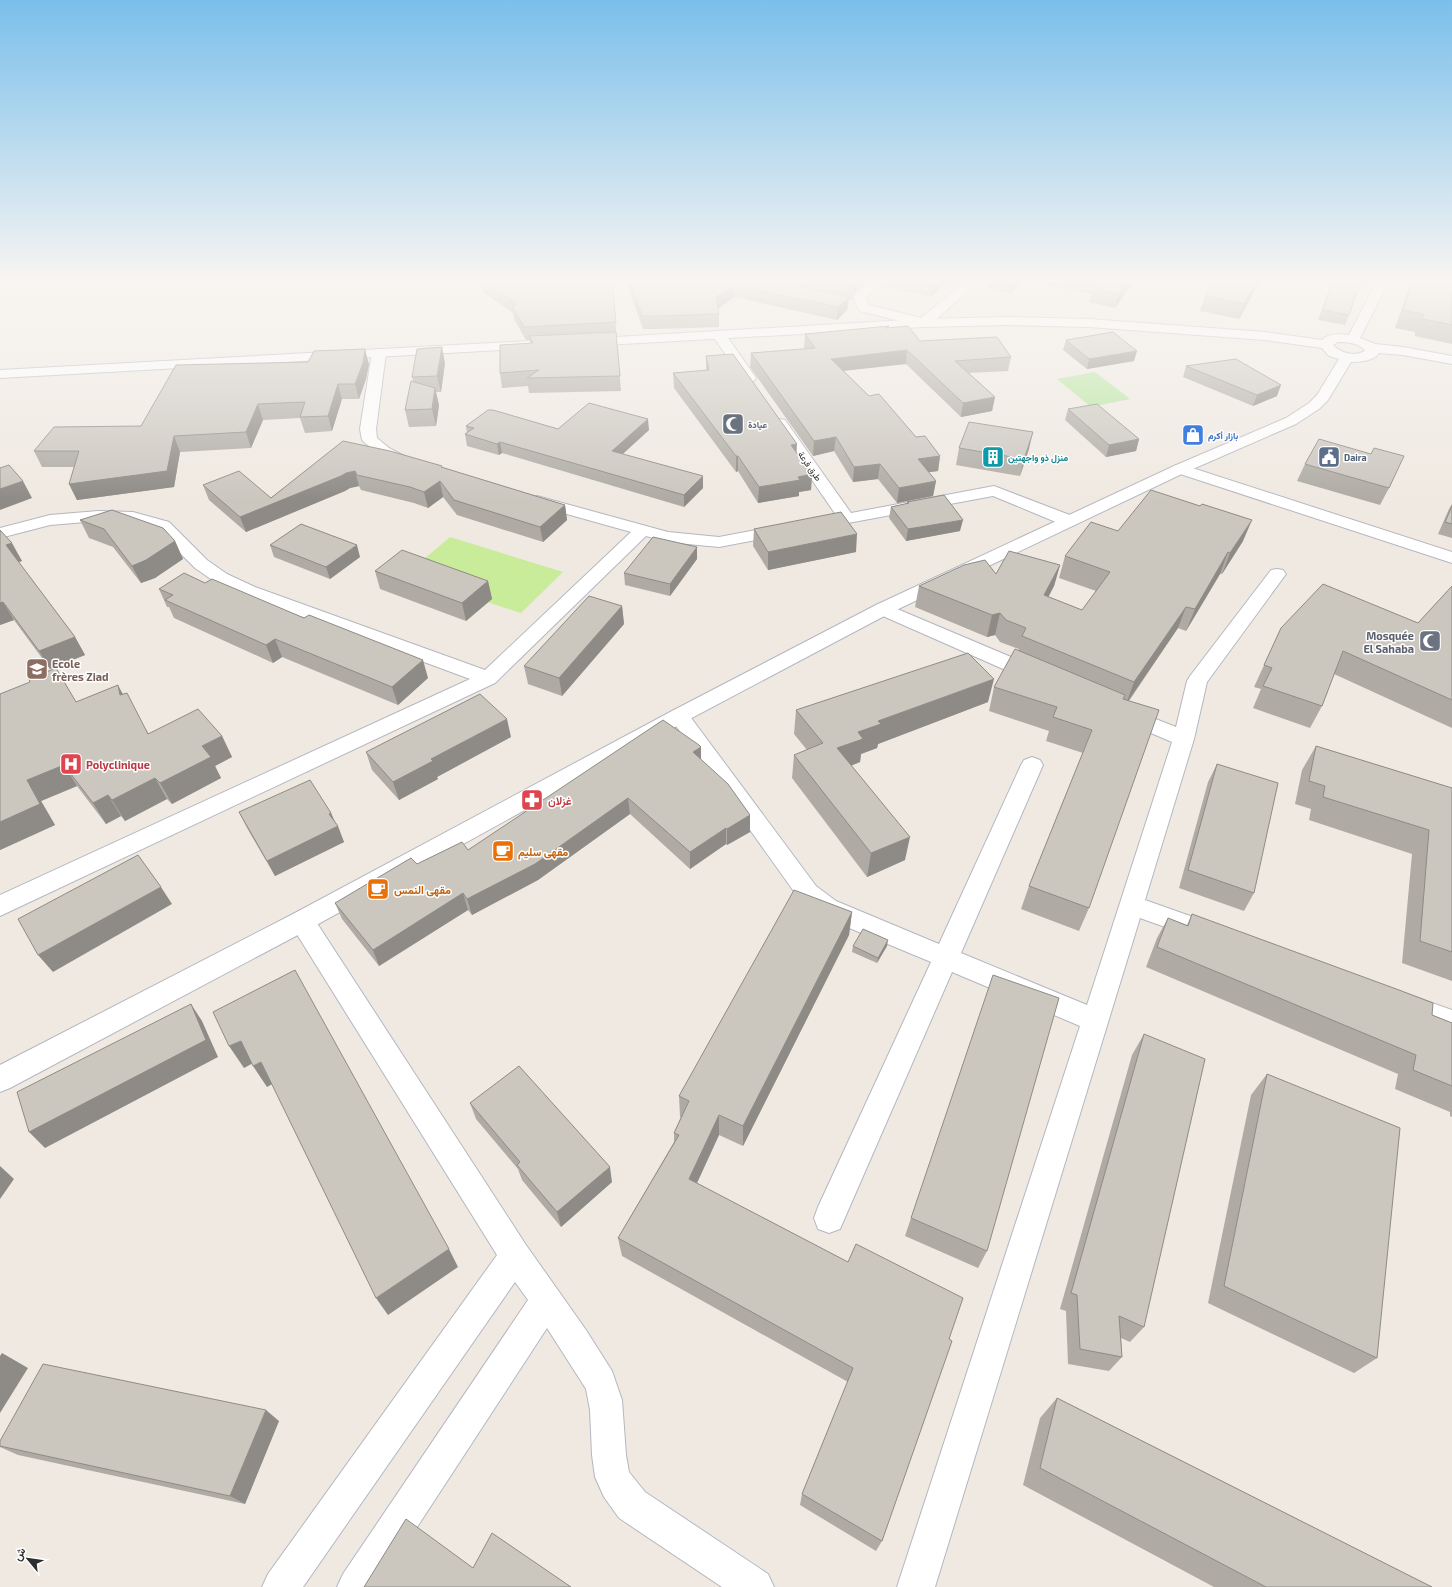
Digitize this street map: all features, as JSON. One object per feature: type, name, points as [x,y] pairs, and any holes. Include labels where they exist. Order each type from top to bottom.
[{"type":"street","points":[[0,374],[378,353]]},
{"type":"street","points":[[379,353],[368,429],[370,440],[402,462],[424,469]]},
{"type":"street","points":[[731,353],[755,388]]},
{"type":"street","points":[[0,1080],[302,921],[679,716],[884,609],[1180,469],[1303,415],[1323,397],[1347,353]]},
{"type":"street","points":[[1355,353],[1360,358],[1369,356],[1371,353]]},
{"type":"street","points":[[1418,353],[1452,360]]},
{"type":"street","name":"طرق فرعة","points":[[774,414],[846,518]]},
{"type":"street","points":[[1180,469],[1452,558]]},
{"type":"street","points":[[522,497],[667,537],[719,542],[994,491],[1069,521]]},
{"type":"street","points":[[0,533],[50,520],[98,516],[133,517],[163,526],[201,564],[221,578],[249,592],[488,678]]},
{"type":"street","points":[[0,906],[488,678],[643,530]]},
{"type":"street","points":[[916,1587],[1184,739],[1197,681],[1277,574]]},
{"type":"street","points":[[884,609],[1052,682]]},
{"type":"street","points":[[1111,708],[1184,739]]},
{"type":"street","points":[[679,716],[808,892],[817,901],[840,915],[1095,1020]]},
{"type":"street","points":[[829,1218],[1032,765]]},
{"type":"street","points":[[1132,905],[1236,943]]},
{"type":"street","points":[[302,921],[515,1256],[547,1300],[596,1373],[603,1389],[606,1406],[610,1460],[613,1478],[621,1491],[632,1505],[756,1587]]},
{"type":"street","points":[[1385,997],[1452,1022]]},
{"type":"street","points":[[281,1587],[515,1256]]},
{"type":"street","points":[[356,1587],[547,1300]]},
{"type":"green space","points":[[1095,372],[1130,399],[1091,407],[1057,379]]},
{"type":"green space","points":[[450,537],[563,572],[521,613],[405,575]]},
{"type":"building","points":[[313,353],[364,353],[363,363],[355,384],[338,384],[328,416],[300,417],[305,402],[258,404],[246,432],[174,436],[167,471],[69,484],[79,451],[34,451],[54,427],[141,426],[176,365],[308,362]]},
{"type":"building","points":[[416,353],[441,353],[437,376],[412,377]]},
{"type":"building","points":[[500,353],[618,353],[620,376],[527,378],[539,370],[500,373]]},
{"type":"building","points":[[751,353],[881,353],[831,359],[869,396],[879,394],[916,437],[925,436],[940,456],[918,459],[936,481],[899,488],[880,464],[854,467],[836,437],[814,441]]},
{"type":"building","points":[[910,353],[1008,353],[1011,357],[955,361],[995,397],[963,403]]},
{"type":"building","points":[[1082,353],[1125,353],[1089,359]]},
{"type":"building","points":[[733,354],[797,444],[791,445],[812,474],[798,477],[800,480],[759,487],[738,456],[736,456],[673,373],[709,370],[706,356]]},
{"type":"building","points":[[1236,359],[1281,385],[1257,395],[1186,366]]},
{"type":"building","points":[[411,381],[435,388],[432,409],[405,410]]},
{"type":"building","points":[[589,403],[648,419],[612,451],[703,476],[684,495],[500,442],[497,444],[465,434],[474,428],[466,426],[488,410],[493,410],[558,429]]},
{"type":"building","points":[[1097,404],[1139,439],[1109,445],[1068,409]]},
{"type":"building","points":[[969,422],[1033,432],[1024,459],[959,448]]},
{"type":"building","points":[[1319,439],[1371,454],[1374,448],[1404,456],[1389,488],[1305,464]]},
{"type":"building","points":[[343,441],[390,451],[565,505],[540,527],[454,500],[440,481],[424,492],[410,487],[357,475],[355,471],[346,473],[240,517],[203,485],[239,471],[271,498]]},
{"type":"building","points":[[9,465],[23,481],[0,489],[0,468]]},
{"type":"building","points":[[1151,490],[1200,506],[1202,504],[1252,520],[1230,553],[1228,552],[1195,609],[1186,607],[1134,682],[1022,636],[1026,628],[1006,620],[1000,613],[992,615],[919,586],[964,565],[985,560],[996,574],[1009,551],[1060,565],[1044,595],[1082,610],[1110,572],[1065,556],[1091,522],[1118,531]]},
{"type":"building","points":[[944,495],[963,520],[908,529],[891,507],[909,503],[907,502]]},
{"type":"building","points":[[1452,506],[1452,524],[1445,522]]},
{"type":"building","points":[[112,510],[163,528],[175,541],[146,560],[132,566],[104,529],[80,520]]},
{"type":"building","points":[[841,512],[857,534],[768,552],[754,529]]},
{"type":"building","points":[[301,524],[357,545],[326,567],[270,545]]},
{"type":"building","points":[[0,530],[12,543],[6,545],[75,637],[39,651],[3,602],[0,603]]},
{"type":"building","points":[[653,537],[697,547],[670,584],[624,573]]},
{"type":"building","points":[[402,550],[488,581],[462,603],[375,571]]},
{"type":"building","points":[[184,573],[205,583],[212,579],[304,618],[309,615],[423,660],[392,687],[275,639],[266,645],[165,600],[173,595],[159,589]]},
{"type":"building","points":[[1323,584],[1418,623],[1452,586],[1452,700],[1343,651],[1322,706],[1263,686],[1272,668],[1264,665],[1281,628]]},
{"type":"building","points":[[589,596],[622,606],[559,678],[524,666]]},
{"type":"building","points":[[1015,649],[1125,695],[1123,699],[1159,710],[1089,908],[1029,886],[1092,730],[1053,717],[1057,707],[994,687]]},
{"type":"building","points":[[968,653],[994,679],[878,721],[881,724],[858,732],[863,739],[837,748],[910,837],[871,853],[794,755],[823,743],[796,710]]},
{"type":"building","points":[[56,668],[76,702],[118,685],[120,695],[127,693],[148,734],[198,709],[222,736],[202,746],[211,757],[160,783],[155,778],[112,800],[108,795],[93,803],[64,765],[27,780],[40,804],[0,822],[0,694],[30,682],[29,679]]},
{"type":"building","points":[[480,694],[507,719],[431,759],[433,761],[393,782],[366,752]]},
{"type":"building","points":[[663,720],[701,747],[693,752],[728,784],[750,815],[727,829],[726,828],[690,852],[628,798],[535,864],[467,899],[463,893],[373,950],[335,903],[411,858],[417,864],[462,842],[468,850]]},
{"type":"building","points":[[1316,746],[1452,788],[1452,952],[1420,941],[1429,830],[1323,797],[1325,786],[1309,781]]},
{"type":"building","points":[[1217,764],[1278,783],[1254,893],[1188,870]]},
{"type":"building","points":[[310,780],[331,813],[329,814],[338,826],[267,861],[239,812]]},
{"type":"building","points":[[138,855],[161,887],[38,955],[18,919]]},
{"type":"building","points":[[794,890],[852,912],[743,1126],[719,1115],[689,1179],[848,1262],[856,1244],[963,1298],[949,1339],[952,1341],[882,1541],[802,1494],[853,1368],[618,1238],[679,1135],[674,1133],[689,1101],[679,1096]]},
{"type":"building","points":[[1192,914],[1433,1003],[1432,1015],[1452,1023],[1452,1086],[1413,1070],[1416,1055],[1157,947],[1168,918],[1188,926]]},
{"type":"building","points":[[863,929],[888,940],[878,958],[853,946]]},
{"type":"building","points":[[295,970],[449,1249],[376,1298],[261,1062],[253,1066],[241,1041],[229,1046],[213,1012]]},
{"type":"building","points":[[993,975],[1059,998],[987,1251],[911,1218]]},
{"type":"building","points":[[191,1004],[206,1040],[29,1132],[17,1092]]},
{"type":"building","points":[[1144,1034],[1205,1059],[1144,1327],[1119,1316],[1122,1357],[1080,1349],[1077,1295],[1071,1293]]},
{"type":"building","points":[[519,1066],[610,1167],[557,1212],[517,1165],[520,1162],[470,1103]]},
{"type":"building","points":[[1267,1074],[1400,1128],[1377,1358],[1224,1286]]},
{"type":"building","points":[[43,1364],[266,1410],[230,1496],[0,1446],[0,1441]]},
{"type":"building","points":[[1057,1398],[1432,1587],[1266,1587],[1040,1468]]},
{"type":"building","points":[[406,1519],[473,1568],[492,1533],[571,1587],[364,1587]]},
{"type":"place","name":"عيادة","points":[[733,424]]},
{"type":"place","name":"بازار أكرم","points":[[1193,435]]},
{"type":"place","name":"منزل ذو واجهتين","points":[[993,457]]},
{"type":"place","name":"Daira","points":[[1329,457]]},
{"type":"place","name":"Mosquée El Sahaba","points":[[1430,641]]},
{"type":"place","name":"Ecole frères Ziad","points":[[37,669]]},
{"type":"place","name":"Polyclinique","points":[[71,764]]},
{"type":"place","name":"غزلان","points":[[532,800]]},
{"type":"place","name":"مقهى سليم","points":[[503,851]]},
{"type":"place","name":"مقهى النمس","points":[[378,889]]}]
